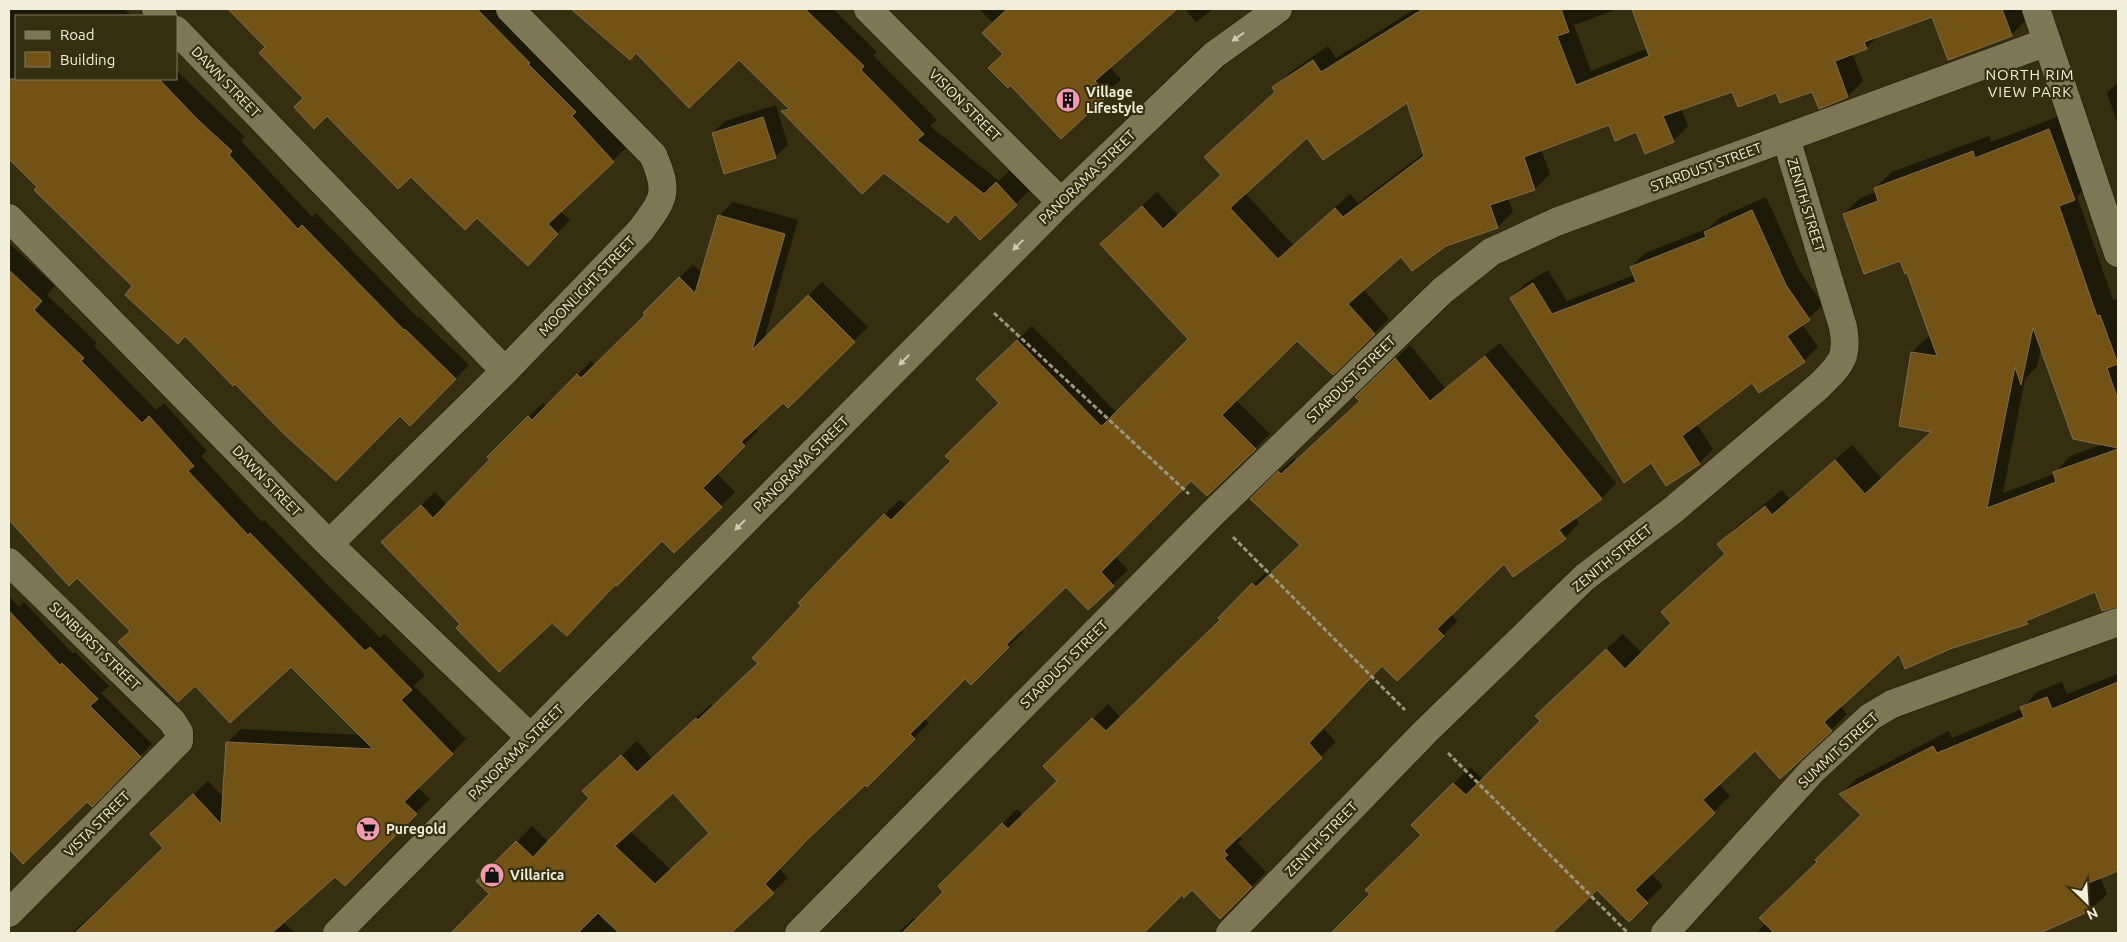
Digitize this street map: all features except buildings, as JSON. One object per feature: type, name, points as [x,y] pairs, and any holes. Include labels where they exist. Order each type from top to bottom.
[{"type":"street","name":"MOONLIGHT STREET","points":[[329,544],[505,371],[641,230],[659,204],[664,190],[663,177],[653,155],[510,9]]},
{"type":"street","name":"VISION STREET","points":[[868,9],[1062,202]]},
{"type":"street","name":"PANORAMA STREET","points":[[337,933],[1062,202],[1214,55],[1278,9]]},
{"type":"street","points":[[2036,9],[2118,253]]},
{"type":"street","name":"DAWN STREET","points":[[178,32],[505,371]]},
{"type":"street","name":"STARDUST STREET","points":[[799,933],[1211,515],[1442,291],[1491,252],[1556,222],[2047,42]]},
{"type":"street","name":"ZENITH STREET","points":[[1230,933],[1426,731],[1585,577],[1673,510],[1819,386],[1840,365],[1846,344],[1843,327],[1786,138]]},
{"type":"street","name":"DAWN STREET","points":[[9,218],[329,544],[530,737]]},
{"type":"street","name":"SUNBURST STREET","points":[[9,562],[172,721],[178,732]]},
{"type":"street","name":"SUMMIT STREET","points":[[1665,933],[1812,771],[1870,717],[1892,704],[2118,622]]},
{"type":"street","name":"VISTA STREET","points":[[10,909],[179,741],[178,732]]},
{"type":"path","points":[[974,290],[1001,322],[1211,515],[1628,933]]},
{"type":"place","name":"Village Lifestyle","points":[[1068,100]]},
{"type":"place","name":"Puregold","points":[[368,829]]},
{"type":"place","name":"Villarica","points":[[492,875]]},
{"type":"district","name":"NORTH RIM VIEW PARK","points":[[2030,84]]}]
